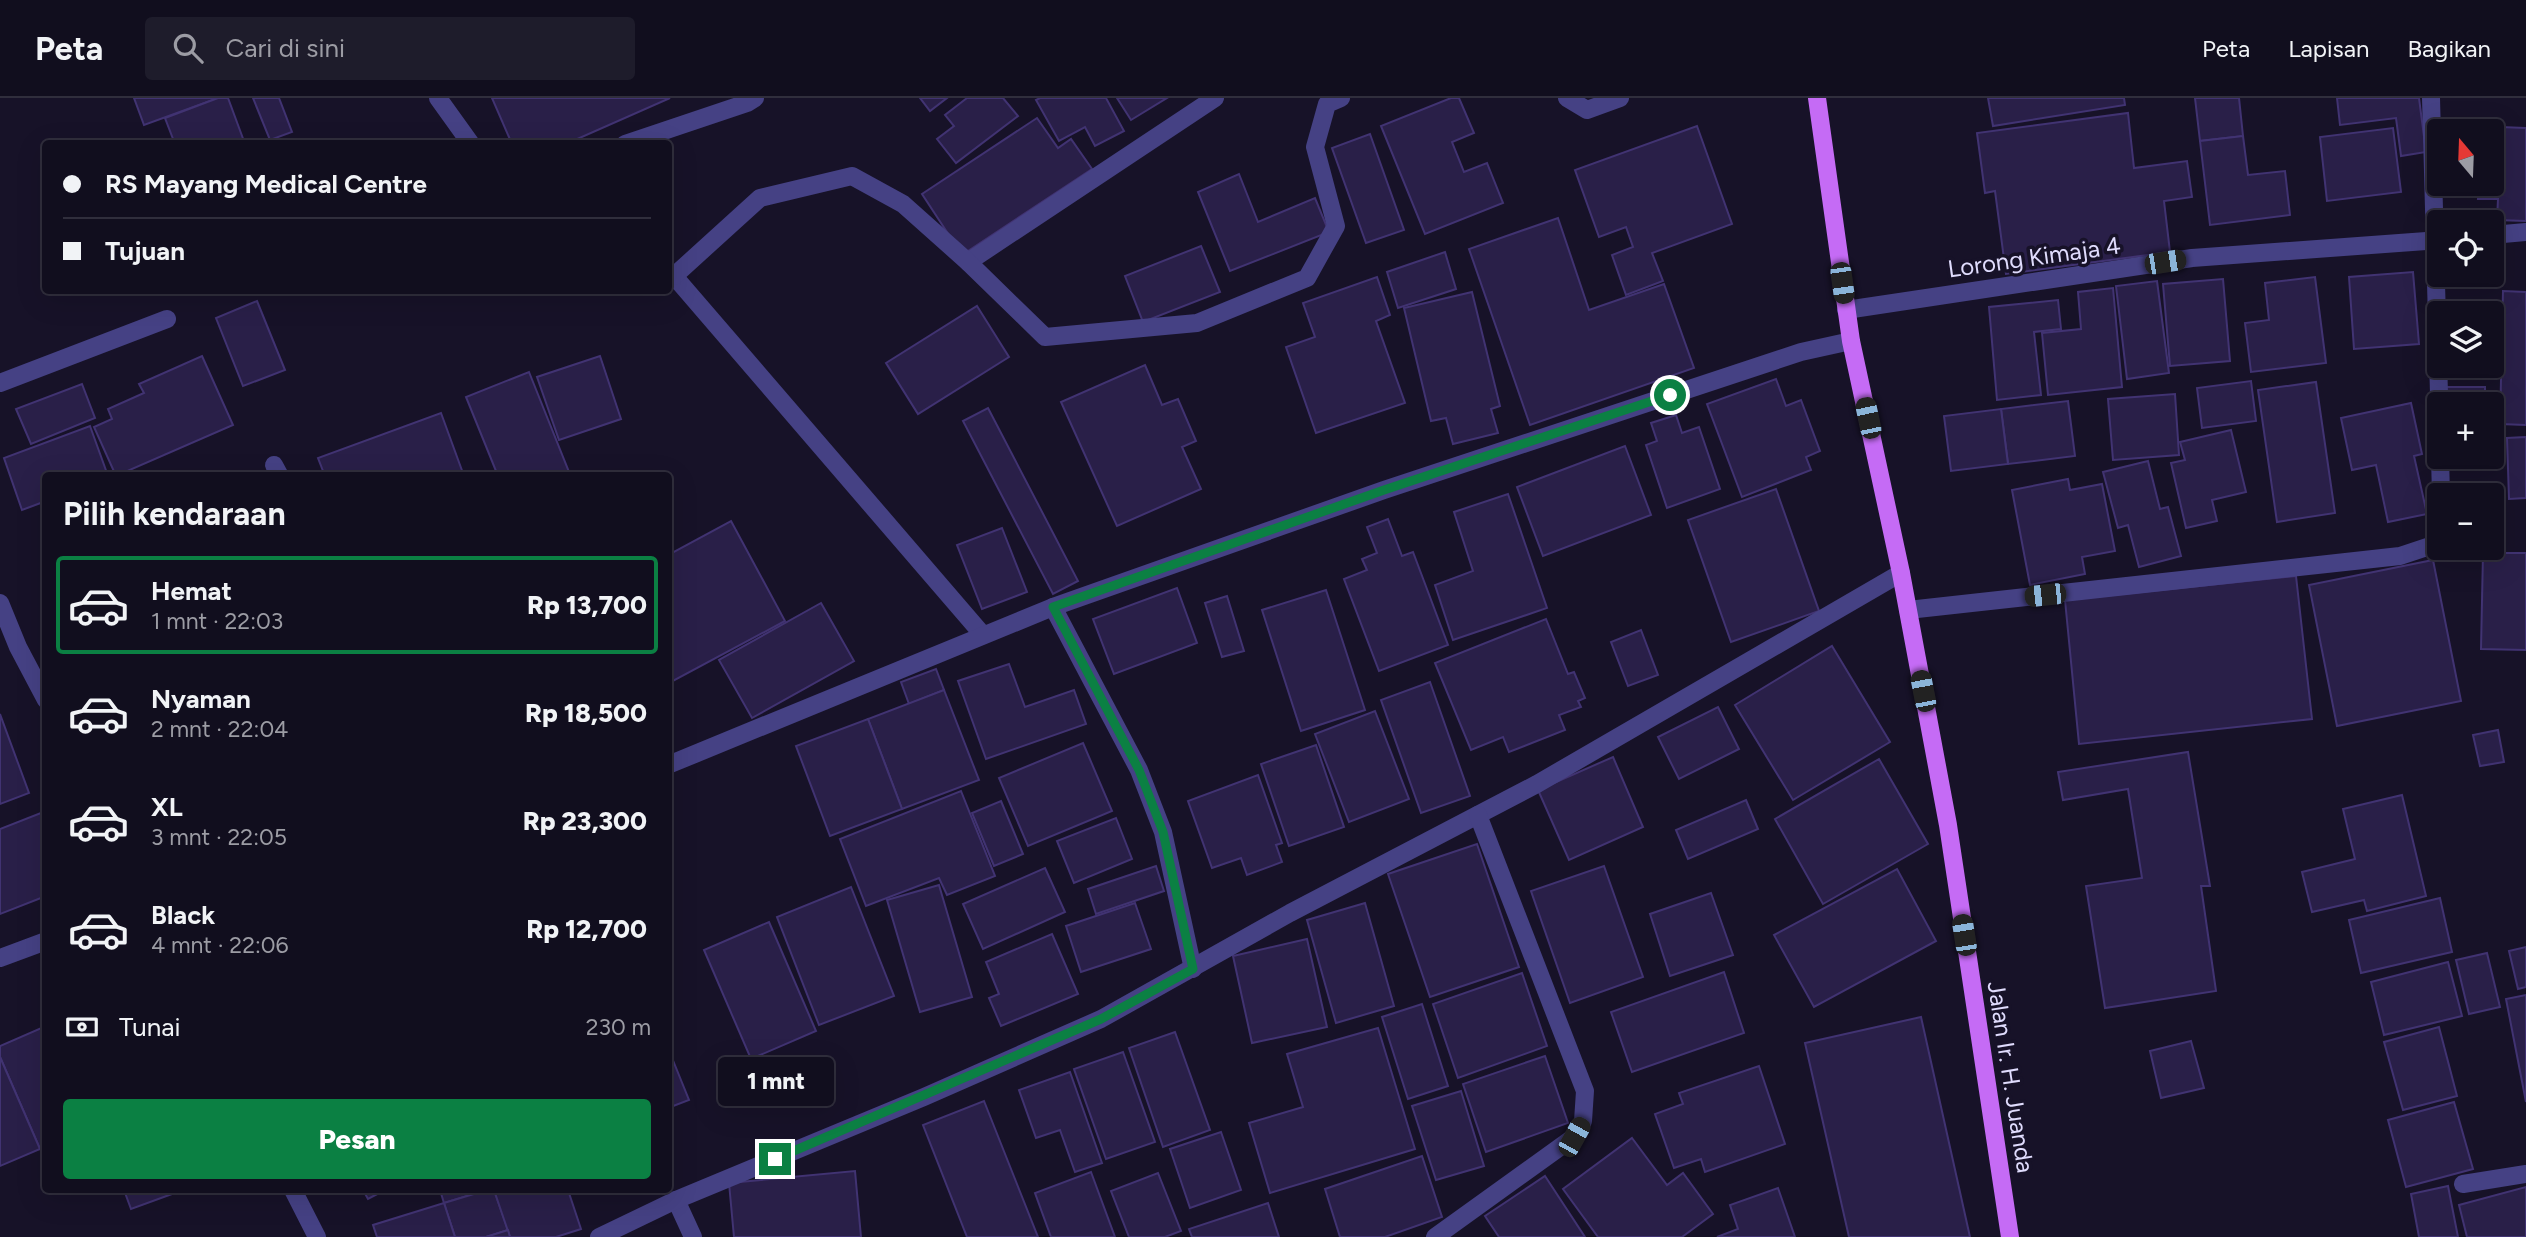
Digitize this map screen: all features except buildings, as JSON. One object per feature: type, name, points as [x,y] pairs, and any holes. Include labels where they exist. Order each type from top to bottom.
[{"type":"main road","name":"Jalan Ir. H. Juanda","points":[[1817,98],[1851,341],[1901,573],[1948,825],[2010,1237]]},
{"type":"street","points":[[438,98],[468,140]]},
{"type":"street","points":[[637,140],[755,98]]},
{"type":"street","points":[[968,261],[1215,98]]},
{"type":"street","points":[[672,273],[760,198],[852,176],[903,204],[968,261],[1045,337],[1197,323],[1307,278],[1336,226],[1315,147],[1327,104],[1341,98]]},
{"type":"street","points":[[1567,98],[1587,110],[1620,98]]},
{"type":"street","points":[[2431,98],[2436,210]]},
{"type":"street","points":[[2504,234],[2526,232]]},
{"type":"street","name":"Lorong Kimaja 4","points":[[1846,310],[2192,258],[2427,241]]},
{"type":"street","points":[[672,275],[983,635]]},
{"type":"street","points":[[2438,287],[2439,392]]},
{"type":"street","points":[[0,383],[167,319]]},
{"type":"street","points":[[672,763],[1053,607],[1384,490],[1801,352],[1851,341]]},
{"type":"street","points":[[1908,610],[2400,556],[2427,547]]},
{"type":"street","points":[[599,1237],[676,1200],[924,1097],[1101,1019],[1290,913],[1478,816],[1901,573]]},
{"type":"street","points":[[0,603],[18,647],[42,692]]},
{"type":"street","points":[[1053,607],[1139,770],[1163,832],[1193,969]]},
{"type":"street","points":[[0,653],[18,647]]},
{"type":"street","points":[[1435,1237],[1574,1137],[1583,1121],[1585,1091],[1478,816]]},
{"type":"street","points":[[0,958],[42,942]]},
{"type":"street","points":[[2463,1184],[2526,1174]]},
{"type":"street","points":[[295,1193],[317,1237]]},
{"type":"street","points":[[676,1200],[693,1237]]},
{"type":"route","points":[[775,1159],[1101,1019],[1193,969],[1163,832],[1139,770],[1053,607],[1384,490],[1670,395]]}]
